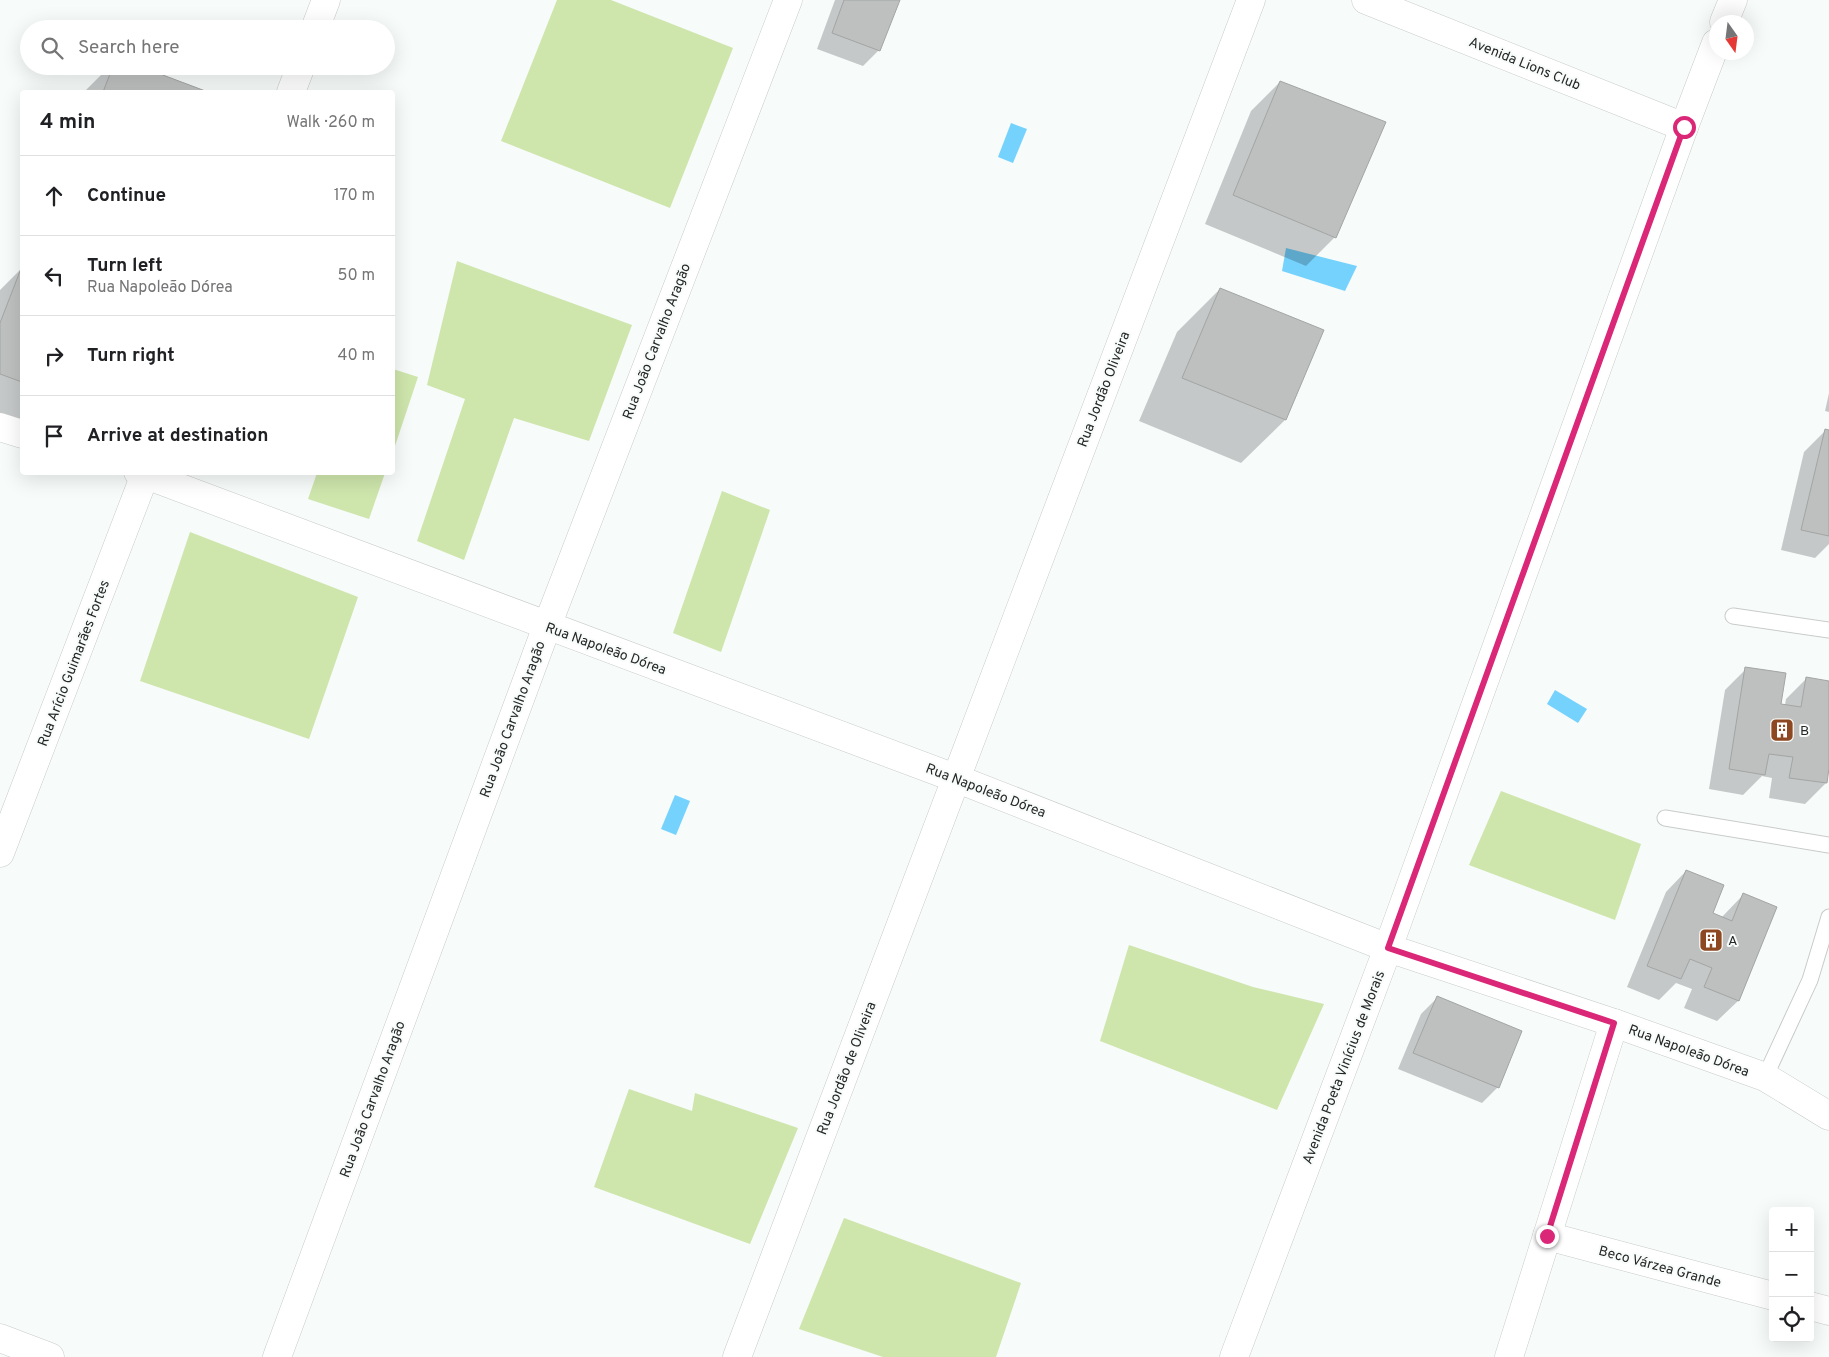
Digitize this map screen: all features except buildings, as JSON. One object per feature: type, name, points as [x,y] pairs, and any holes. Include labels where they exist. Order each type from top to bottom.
[{"type":"street","points":[[318,20],[326,0]]},
{"type":"street","name":"Rua João Carvalho Aragão","points":[[277,1357],[547,626],[788,0]]},
{"type":"street","name":"Rua Jordão Oliveira","points":[[955,778],[1252,0]]},
{"type":"street","name":"Avenida Lions Club","points":[[1366,0],[1684,127]]},
{"type":"street","points":[[1727,15],[1733,0]]},
{"type":"street","name":"Avenida Poeta Vinícius de Morais","points":[[1234,1357],[1388,948],[1710,60]]},
{"type":"street","points":[[292,90],[298,75]]},
{"type":"street","points":[[0,427],[20,433]]},
{"type":"street","name":"Rua Arício Guimarães Fortes","points":[[0,854],[142,475]]},
{"type":"street","name":"Rua Napoleão Dórea","points":[[148,475],[955,778],[1388,948],[1614,1023],[1766,1077],[1829,1116]]},
{"type":"street","name":"Rua Jordão de Oliveira","points":[[737,1357],[955,778]]},
{"type":"street","points":[[1509,1357],[1614,1023]]},
{"type":"street","name":"Beco Várzea Grande","points":[[1547,1236],[1769,1295]]},
{"type":"street","points":[[1814,1307],[1829,1311]]},
{"type":"street","points":[[0,1338],[50,1357]]},
{"type":"lane","points":[[1733,616],[1829,630]]},
{"type":"lane","points":[[1665,818],[1829,845]]},
{"type":"lane","points":[[1766,1077],[1824,951],[1829,917]]},
{"type":"green space","points":[[557,0],[611,0],[733,48],[670,208],[501,141]]},
{"type":"green space","points":[[457,261],[632,325],[589,441],[514,418],[464,560],[417,541],[465,399],[427,385]]},
{"type":"green space","points":[[395,370],[418,377],[395,446]]},
{"type":"green space","points":[[316,475],[384,475],[369,519],[308,499]]},
{"type":"green space","points":[[722,491],[770,510],[721,652],[673,633]]},
{"type":"green space","points":[[190,532],[358,597],[309,739],[140,681]]},
{"type":"green space","points":[[1501,791],[1641,844],[1615,920],[1469,865]]},
{"type":"green space","points":[[1129,945],[1253,987],[1324,1004],[1277,1110],[1100,1041]]},
{"type":"green space","points":[[629,1089],[692,1111],[695,1093],[798,1128],[750,1244],[594,1187]]},
{"type":"green space","points":[[844,1218],[1021,1283],[996,1357],[883,1357],[799,1329]]},
{"type":"water","points":[[1011,123],[1027,129],[1013,163],[998,157]]},
{"type":"water","points":[[1286,248],[1357,266],[1345,291],[1282,271]]},
{"type":"water","points":[[1555,690],[1587,709],[1578,723],[1547,704]]},
{"type":"water","points":[[675,795],[690,801],[676,835],[661,829]]},
{"type":"place","name":"B","points":[[1782,730]]},
{"type":"place","name":"A","points":[[1711,940]]},
{"type":"route","points":[[1547,1236],[1614,1023],[1388,948],[1684,127]]}]
